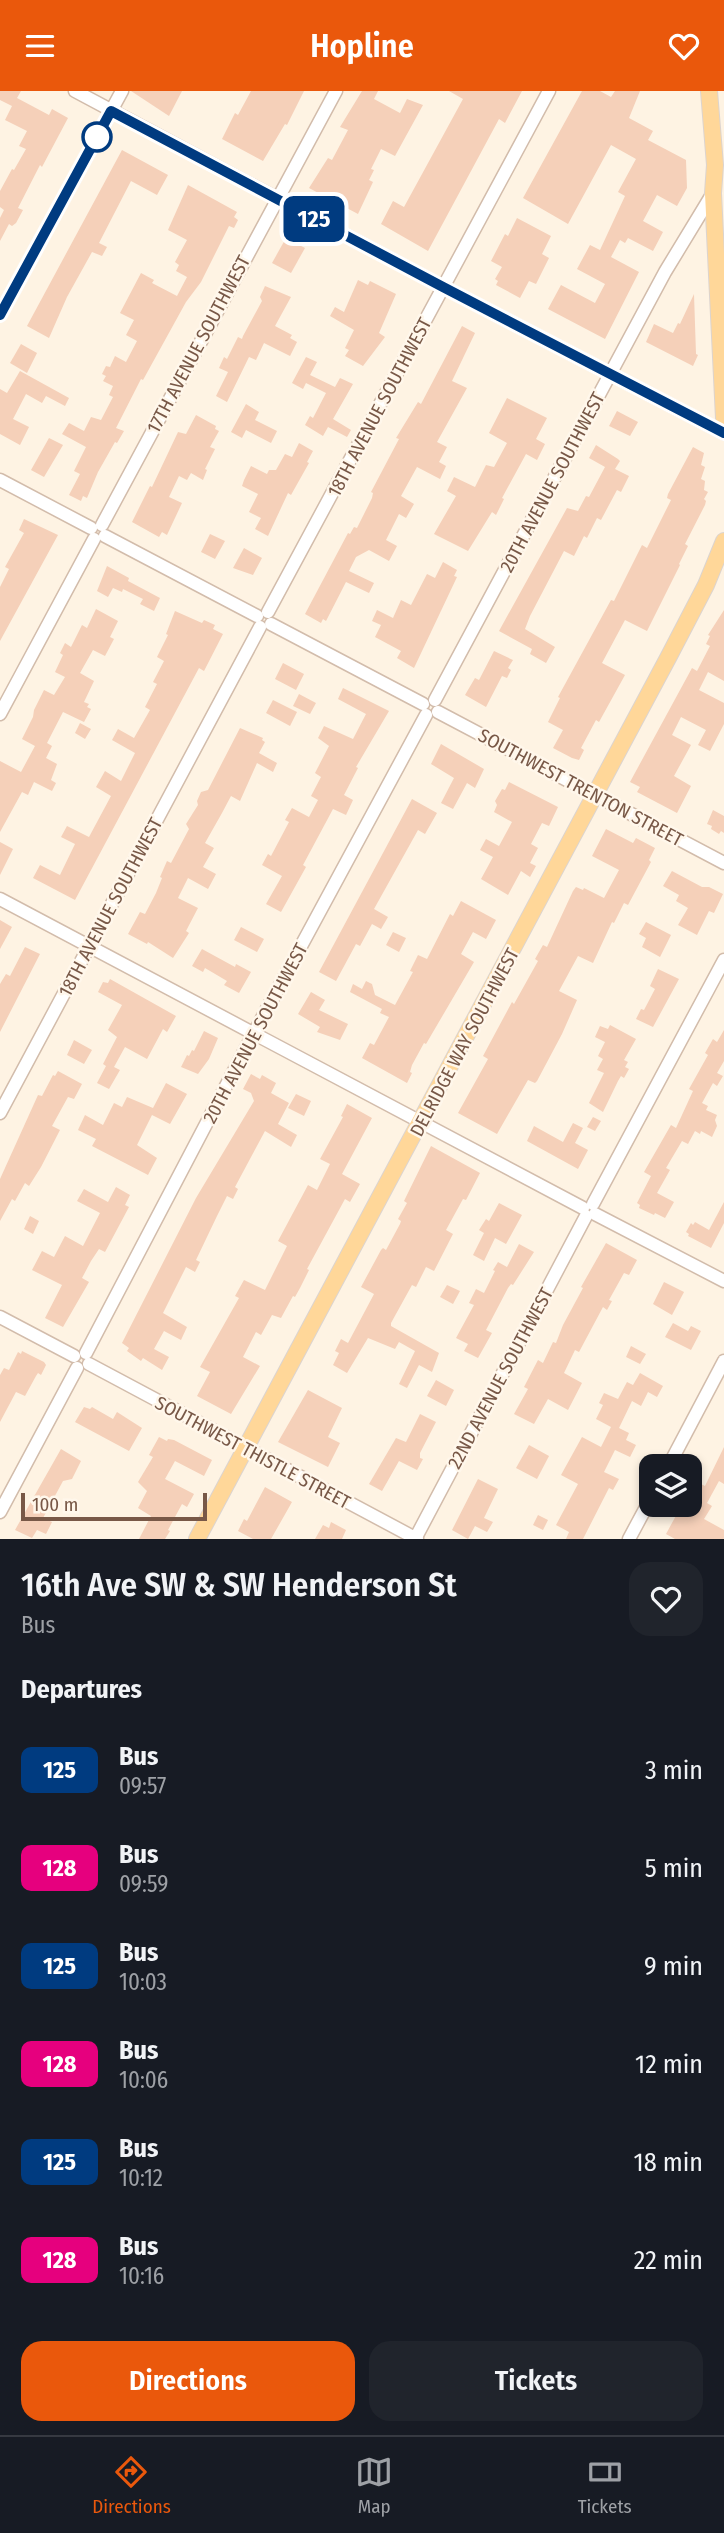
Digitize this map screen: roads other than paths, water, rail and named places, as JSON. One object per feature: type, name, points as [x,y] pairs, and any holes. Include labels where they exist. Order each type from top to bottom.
[{"type":"main road","points":[[709,91],[719,160],[713,193],[724,418]]},
{"type":"main road","name":"DELRIDGE WAY SOUTHWEST","points":[[197,1539],[596,794],[693,610],[724,543]]},
{"type":"street","points":[[75,91],[724,433]]},
{"type":"street","points":[[0,315],[121,91]]},
{"type":"street","name":"17TH AVENUE SOUTHWEST","points":[[0,714],[336,91]]},
{"type":"street","name":"18TH AVENUE SOUTHWEST","points":[[0,1113],[549,91]]},
{"type":"street","name":"20TH AVENUE SOUTHWEST","points":[[0,1512],[254,1033],[665,272],[713,193]]},
{"type":"street","name":"SOUTHWEST TRENTON STREET","points":[[0,480],[724,863]]},
{"type":"street","points":[[0,899],[724,1281]]},
{"type":"street","name":"22ND AVENUE SOUTHWEST","points":[[416,1539],[724,960]]},
{"type":"street","name":"SOUTHWEST THISTLE STREET","points":[[0,1317],[416,1539]]},
{"type":"street","points":[[675,1454],[724,1361]]},
{"type":"street","points":[[629,1539],[641,1517]]}]
